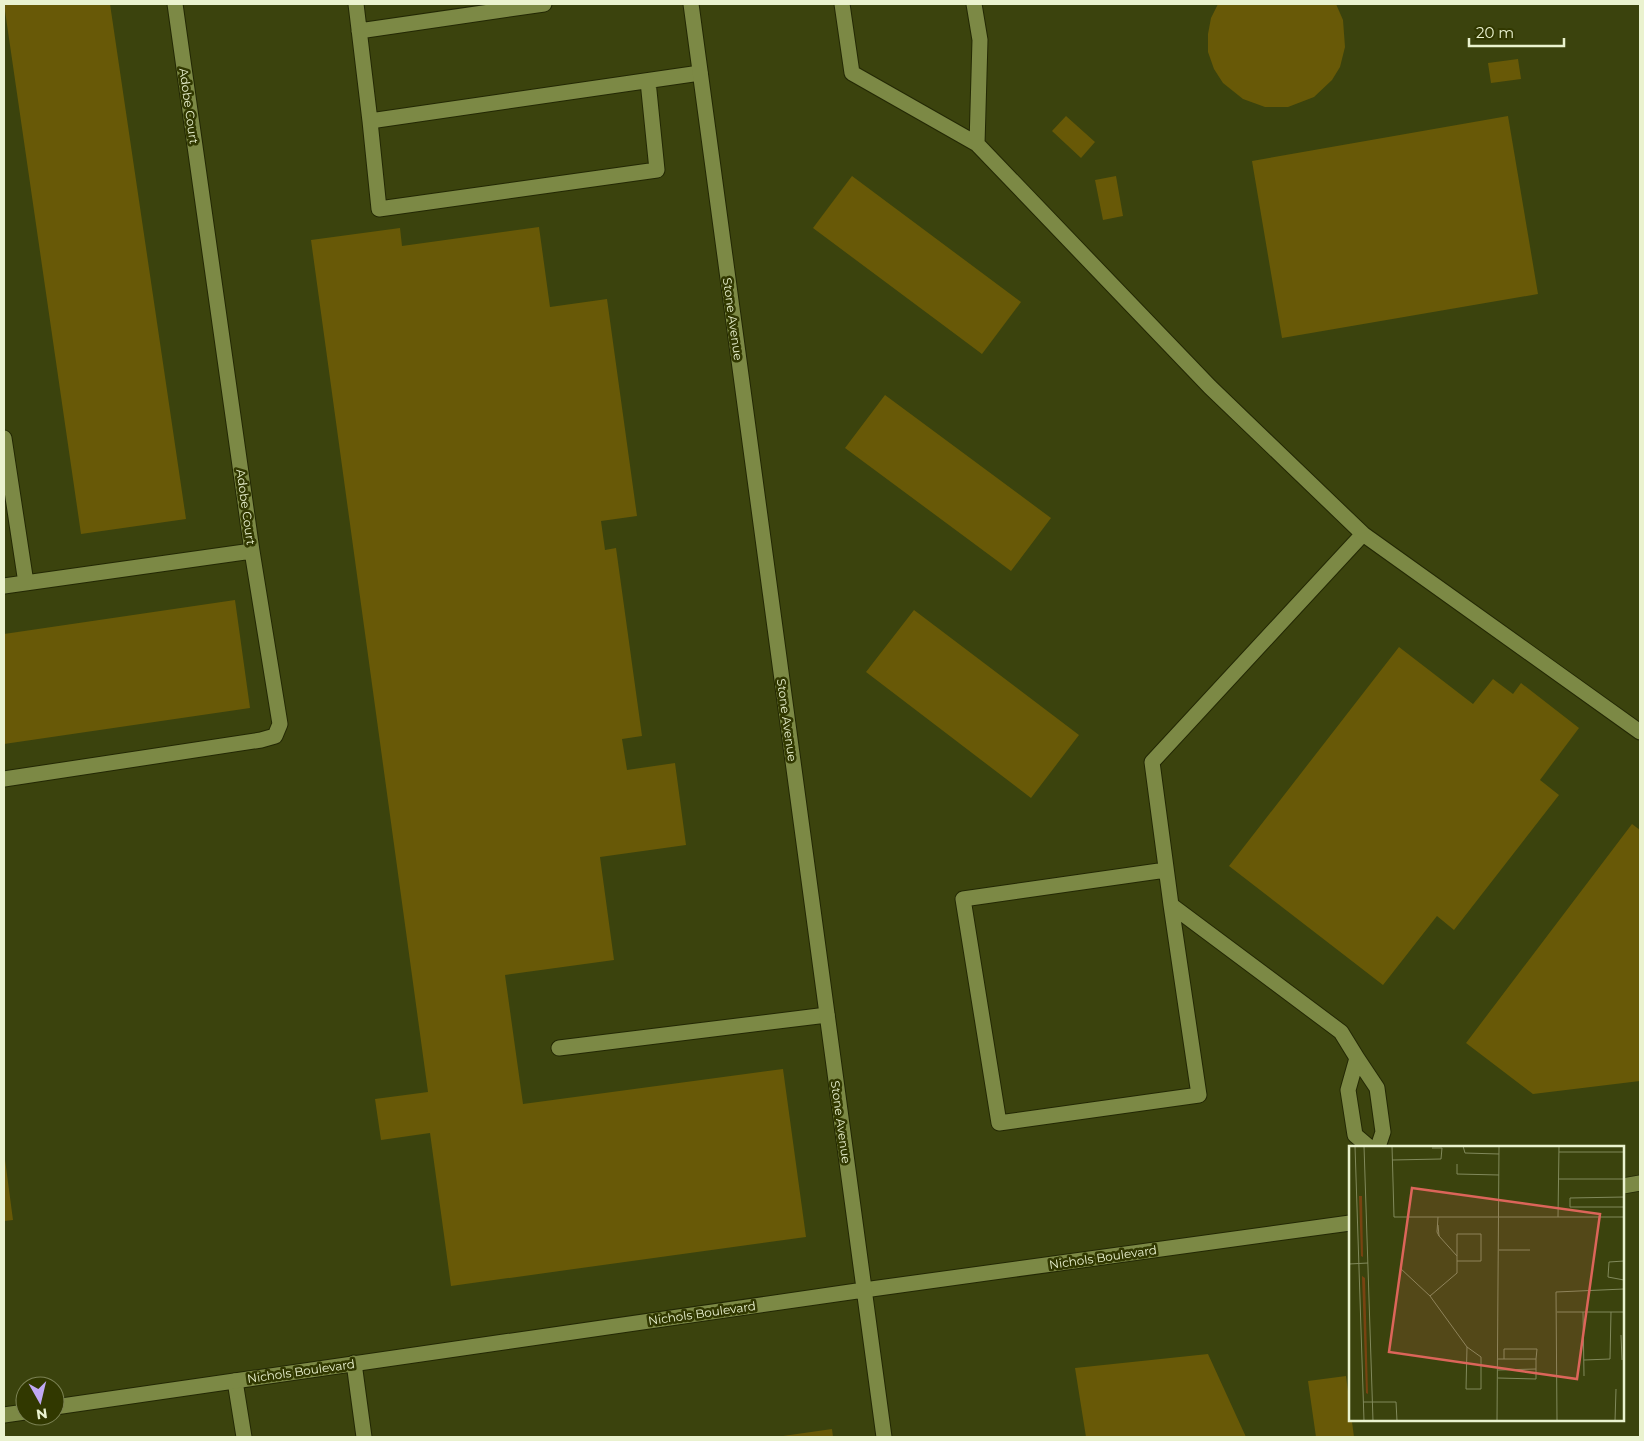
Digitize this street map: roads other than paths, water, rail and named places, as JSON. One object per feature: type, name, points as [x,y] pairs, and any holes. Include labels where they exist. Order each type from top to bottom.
[{"type":"street","name":"Adobe Court","points":[[4,779],[261,740],[276,736],[280,724],[252,552],[175,4]]},
{"type":"street","points":[[356,4],[379,209],[657,170],[648,81]]},
{"type":"street","points":[[359,31],[544,4]]},
{"type":"street","name":"Stone Avenue","points":[[690,4],[884,1437]]},
{"type":"street","points":[[842,4],[852,74],[978,144],[1210,386],[1363,534],[1640,732]]},
{"type":"street","points":[[974,4],[980,40],[978,144]]},
{"type":"street","points":[[370,120],[700,73]]},
{"type":"street","points":[[4,438],[26,583]]},
{"type":"street","points":[[1166,870],[964,899],[999,1123],[1199,1095],[1152,762],[1363,534]]},
{"type":"street","points":[[4,586],[252,552]]},
{"type":"street","points":[[1171,905],[1341,1032],[1377,1088],[1383,1132],[1378,1146]]},
{"type":"street","points":[[559,1048],[827,1014]]},
{"type":"street","points":[[1357,1058],[1348,1090],[1355,1135],[1368,1146]]},
{"type":"street","points":[[1624,1186],[1640,1184]]},
{"type":"street","name":"Nichols Boulevard","points":[[65,1406],[864,1290],[1349,1223]]},
{"type":"street","points":[[354,1364],[364,1437]]},
{"type":"street","points":[[235,1381],[244,1437]]}]
